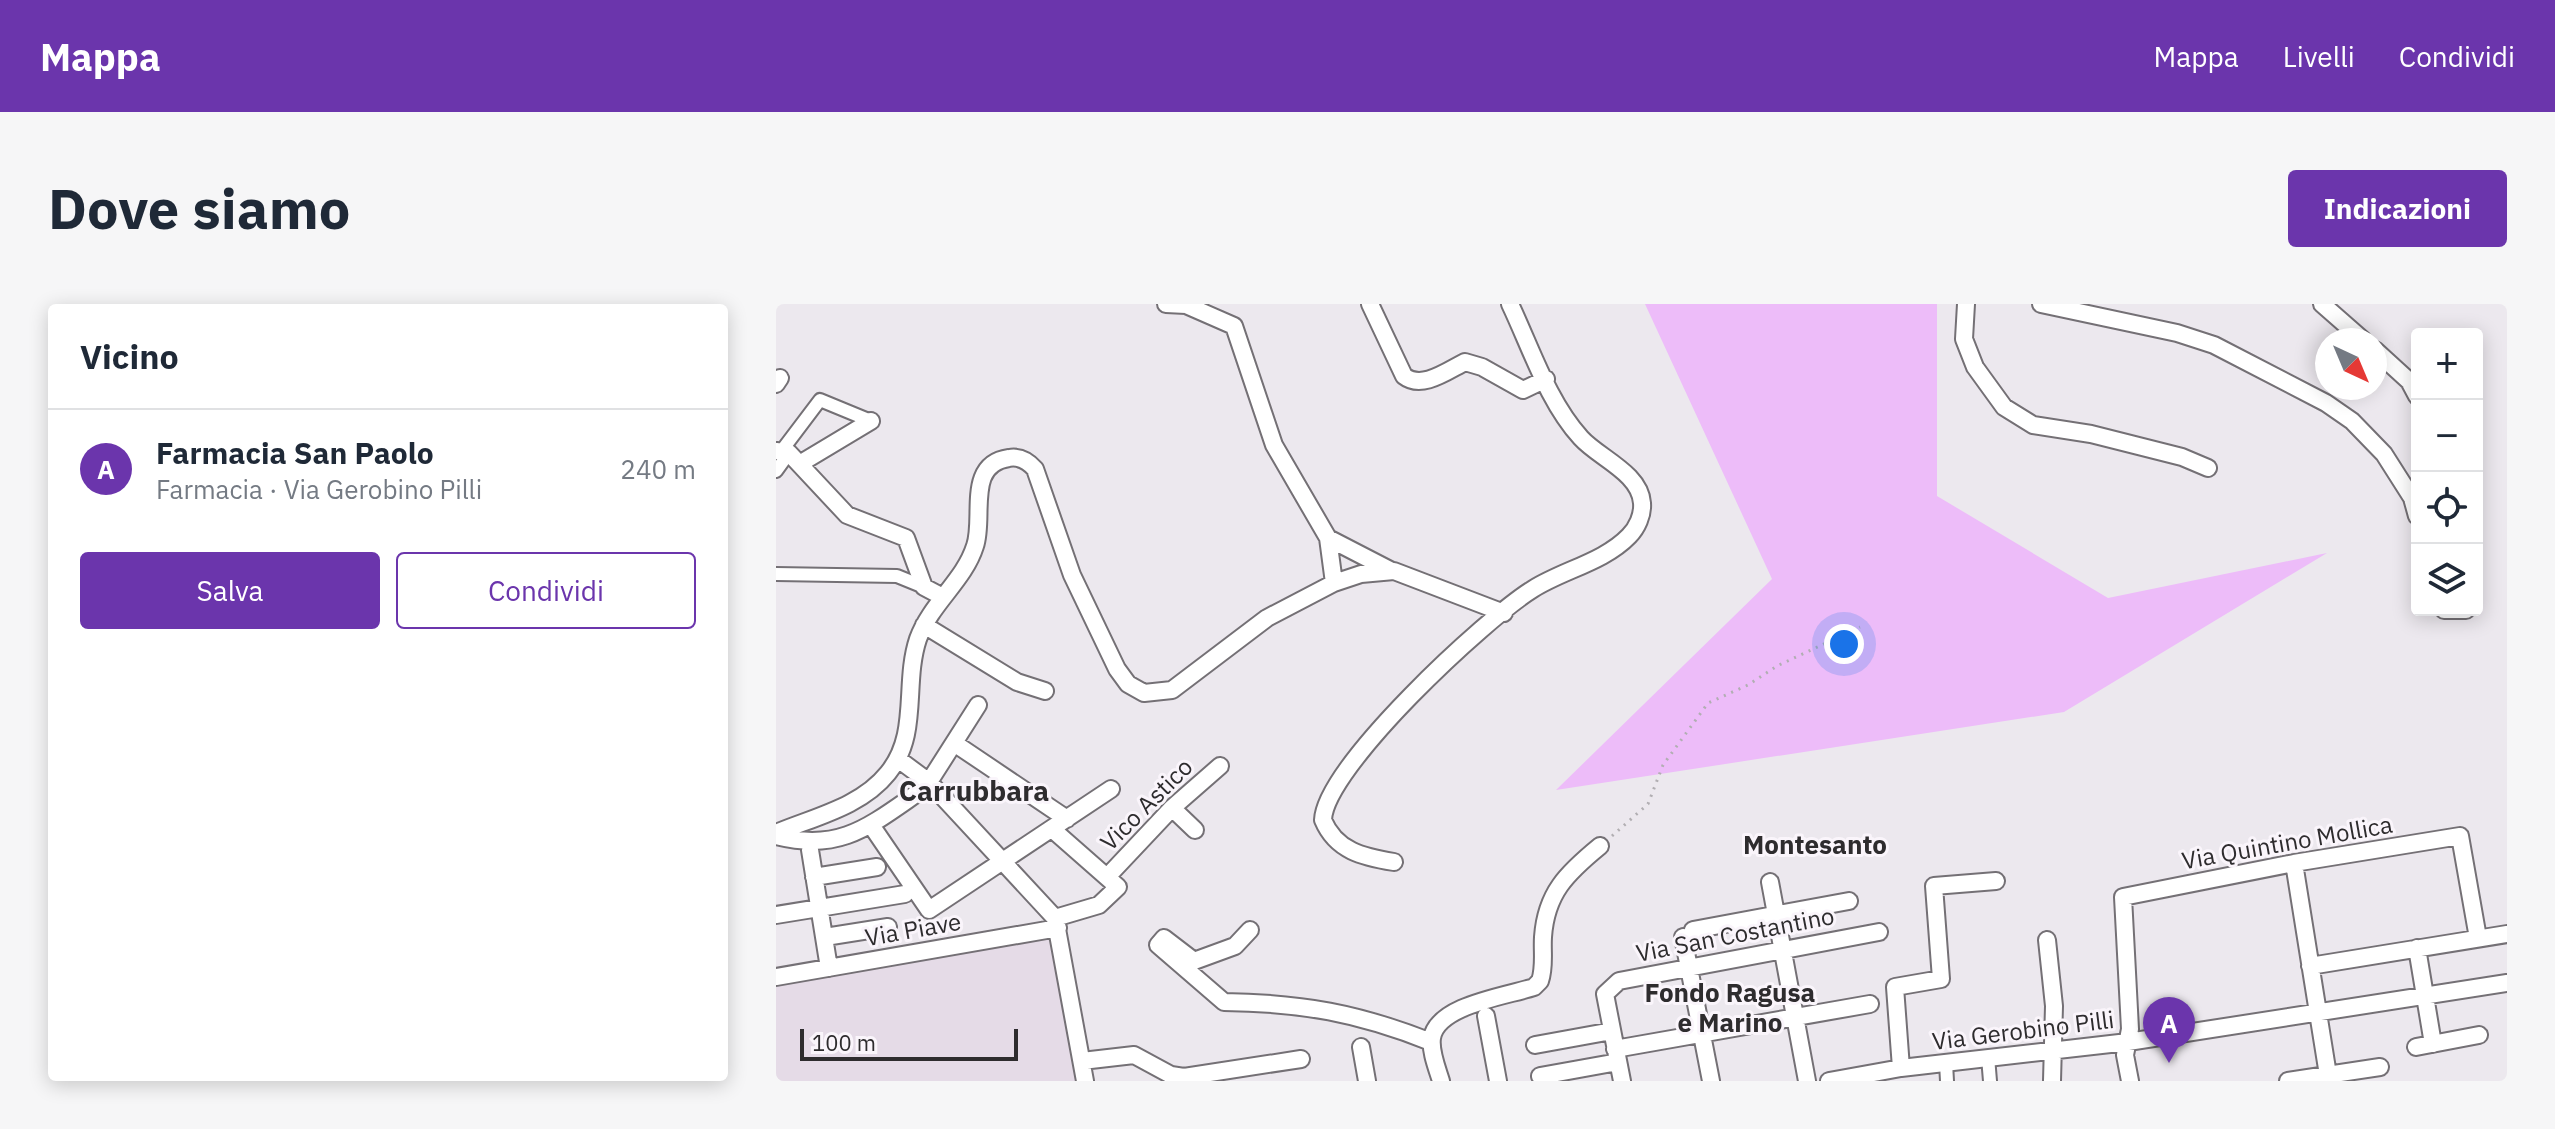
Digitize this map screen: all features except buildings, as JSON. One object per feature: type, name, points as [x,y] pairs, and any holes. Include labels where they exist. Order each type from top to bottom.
[{"type":"street","points":[[1166,304],[1186,305],[1234,326]]},
{"type":"street","points":[[1220,304],[1234,326],[1274,445],[1328,538],[1334,583]]},
{"type":"street","points":[[1370,304],[1404,376],[1412,382],[1421,382],[1465,362],[1482,367],[1523,390],[1546,379]]},
{"type":"street","points":[[1394,862],[1348,851],[1323,820],[1327,800],[1383,724],[1504,613],[1546,581],[1610,551],[1630,535],[1641,515],[1643,505],[1635,486],[1579,436],[1546,379],[1510,304]]},
{"type":"street","points":[[1966,304],[1964,339],[1990,393],[2004,407],[2033,425],[2091,434],[2182,457],[2208,468]]},
{"type":"street","points":[[2041,304],[2177,333],[2214,345],[2326,403],[2352,421],[2384,454],[2411,496]]},
{"type":"street","points":[[2322,304],[2349,328]]},
{"type":"street","points":[[2387,361],[2411,385]]},
{"type":"street","points":[[776,471],[820,400],[871,421]]},
{"type":"street","points":[[787,455],[871,421]]},
{"type":"street","points":[[787,455],[847,515],[906,538],[924,587]]},
{"type":"street","points":[[776,835],[850,803],[883,779],[898,759],[908,732],[914,662],[924,625],[941,596],[966,567],[975,547],[981,478],[995,463],[1014,457],[1035,469],[1072,575],[1104,643],[1121,677],[1144,693],[1152,695],[1172,690],[1267,618],[1334,583],[1368,572],[1394,571]]},
{"type":"street","points":[[1328,538],[1394,571],[1504,613]]},
{"type":"street","points":[[776,574],[897,576],[941,596]]},
{"type":"street","points":[[924,625],[1017,682],[1045,691]]},
{"type":"street","points":[[929,782],[978,705]]},
{"type":"street","points":[[954,743],[1067,819]]},
{"type":"street","points":[[898,759],[929,782],[1005,860],[1056,923],[1085,1081]]},
{"type":"street","name":"Vico Astico","points":[[1056,923],[1099,905],[1113,882],[1172,808],[1220,766]]},
{"type":"street","points":[[871,825],[929,910],[1111,789]]},
{"type":"street","points":[[776,835],[798,842],[851,836],[916,794]]},
{"type":"street","points":[[1172,808],[1195,830]]},
{"type":"street","points":[[1052,829],[1113,882]]},
{"type":"street","name":"Via Quintino Mollica","points":[[2128,1042],[2123,897],[2294,863],[2460,836],[2478,938]]},
{"type":"street","points":[[1437,1080],[1431,1042],[1434,1032],[1456,1011],[1534,987],[1540,981],[1545,919],[1553,892],[1570,871],[1600,846]]},
{"type":"street","points":[[810,850],[829,968]]},
{"type":"street","points":[[2294,863],[2328,1075]]},
{"type":"street","points":[[814,877],[877,867]]},
{"type":"street","points":[[1908,1072],[1895,987],[1941,979],[1934,886],[1996,881]]},
{"type":"street","points":[[1770,882],[1807,1081]]},
{"type":"street","points":[[776,915],[905,894]]},
{"type":"street","points":[[1711,1081],[1689,968],[1688,933],[1849,901]]},
{"type":"street","name":"Via Piave","points":[[776,977],[1056,923]]},
{"type":"street","points":[[825,937],[888,927]]},
{"type":"street","points":[[1250,930],[1235,946],[1194,961],[1164,938],[1158,945],[1224,1002],[1263,1001],[1345,1012],[1431,1042]]},
{"type":"street","name":"Via San Costantino","points":[[1612,1031],[1605,994],[1619,981],[1879,932]]},
{"type":"street","points":[[2310,966],[2507,934]]},
{"type":"street","points":[[2047,940],[2054,1006],[2052,1081]]},
{"type":"street","points":[[2417,948],[2425,996],[2425,1046],[2479,1035]]},
{"type":"street","name":"Via Gerobino Pilli","points":[[1829,1081],[1908,1072],[1988,1057],[2128,1042],[2507,983]]},
{"type":"street","points":[[1540,1076],[1702,1034],[1870,1004]]},
{"type":"street","points":[[1486,1016],[1498,1081]]},
{"type":"street","points":[[1535,1045],[1612,1031],[1622,1081]]},
{"type":"street","points":[[2128,1042],[2125,1055],[2130,1081]]},
{"type":"street","points":[[1361,1047],[1367,1081]]},
{"type":"street","points":[[1082,1061],[1134,1055],[1171,1075],[1184,1077],[1301,1059]]},
{"type":"street","points":[[1988,1057],[1990,1081]]},
{"type":"street","points":[[1946,1063],[1947,1081]]},
{"type":"street","points":[[2288,1081],[2380,1067]]},
{"type":"path","points":[[1600,846],[1648,804],[1663,765],[1708,703],[1860,627]]},
{"type":"shaded area","points":[[1645,304],[1937,304],[1937,496],[2108,598],[2327,553],[2064,712],[1556,790],[1772,579]]},
{"type":"shaded area","points":[[1053,934],[1082,1081],[776,1081],[776,978]]},
{"type":"place","name":"Farmacia San Paolo","points":[[2169,1063]]},
{"type":"district","name":"Carrubbara","points":[[974,790]]},
{"type":"district","name":"Montesanto","points":[[1815,844]]},
{"type":"district","name":"Fondo Ragusa e Marino","points":[[1730,1007]]}]
